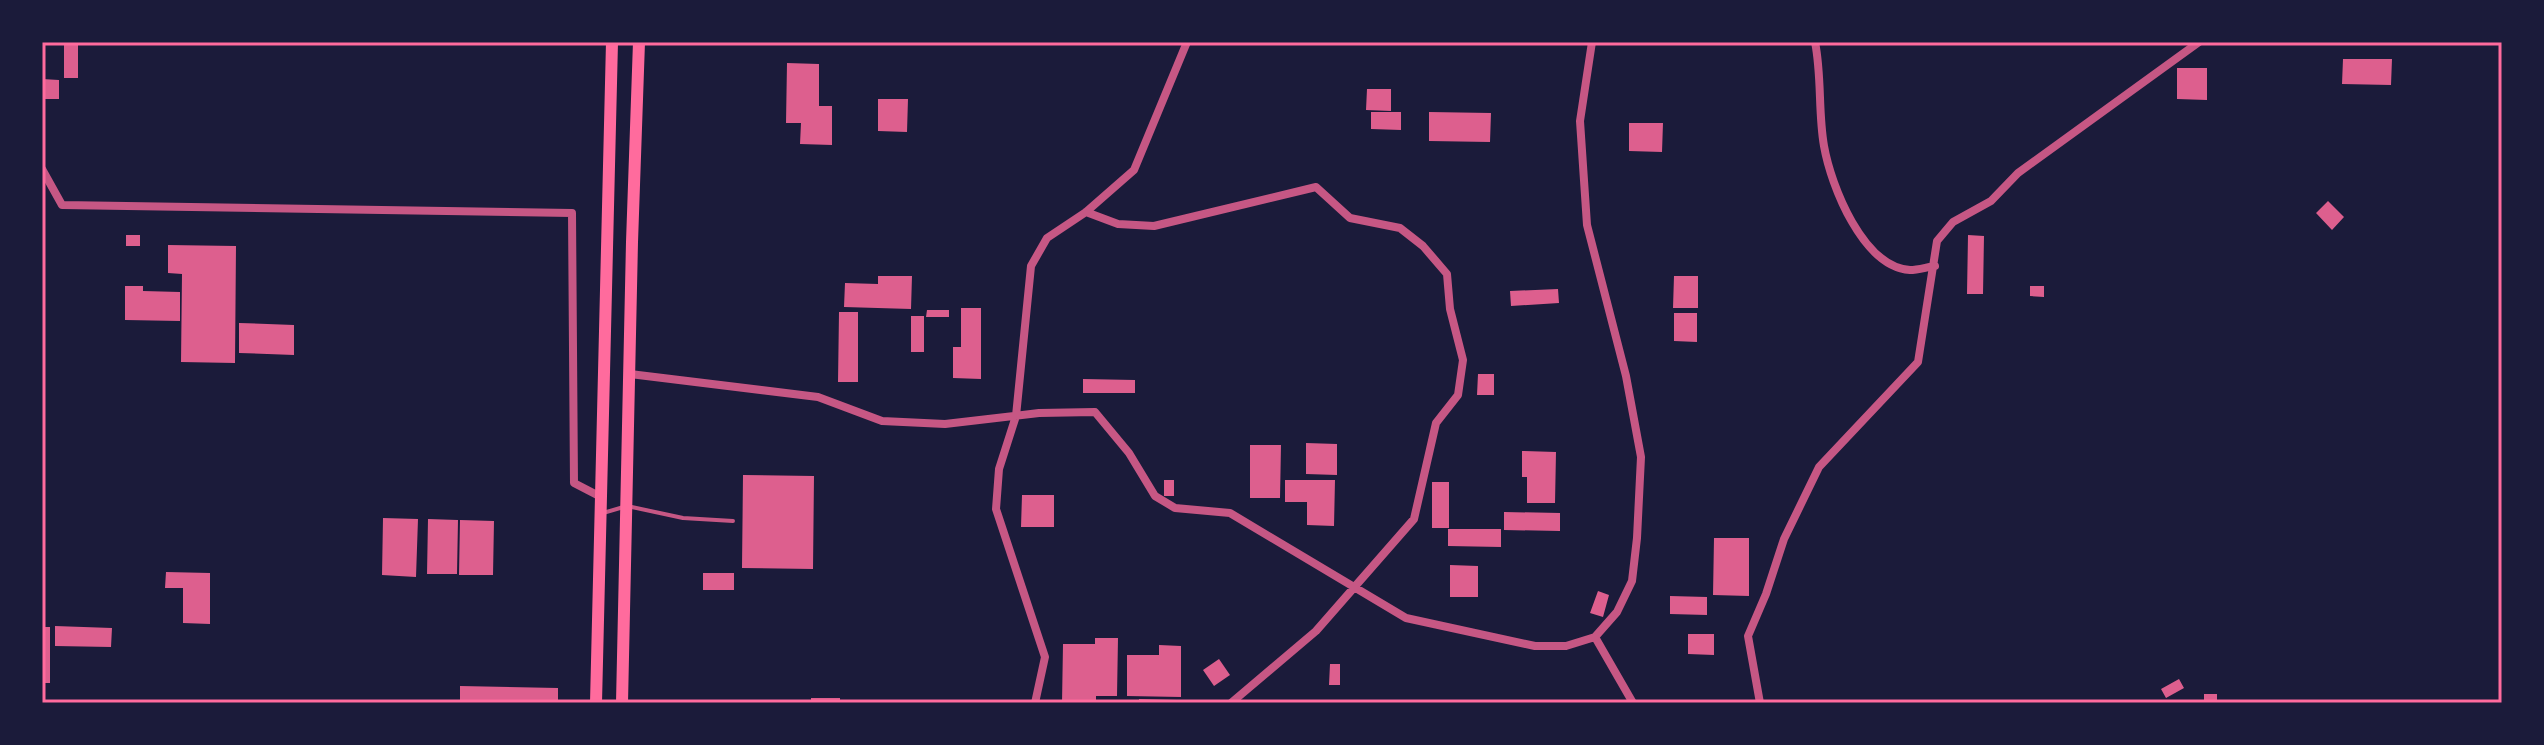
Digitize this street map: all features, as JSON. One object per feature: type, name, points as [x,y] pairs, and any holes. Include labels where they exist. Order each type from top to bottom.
[{"type":"main road","points":[[596,703],[612,42]]},
{"type":"main road","points":[[622,703],[639,42]]},
{"type":"street","points":[[1035,703],[1045,657],[996,509],[999,469],[1016,416],[1031,266],[1047,238],[1086,212],[1134,170],[1187,42]]},
{"type":"street","points":[[630,374],[818,397],[882,421],[945,424],[1095,412],[1129,453],[1155,496],[1175,508],[1230,513],[1406,618],[1535,646],[1566,646],[1595,637],[1617,612],[1632,581],[1641,457],[1626,376],[1587,225],[1580,121],[1592,42]]},
{"type":"street","points":[[1815,42],[1820,66],[1824,146],[1842,208],[1880,259],[1909,270],[1935,266]]},
{"type":"street","points":[[1760,703],[1748,636],[1784,539],[1819,467],[1918,362],[1937,241],[1953,222],[1991,201],[2018,173],[2199,42]]},
{"type":"street","points":[[42,169],[62,205],[572,213],[574,483],[601,497]]},
{"type":"street","points":[[1086,212],[1118,224],[1154,226],[1316,187],[1350,218],[1400,228],[1423,246],[1447,274],[1450,309],[1463,360],[1458,395],[1436,423],[1414,519],[1316,631],[1231,703]]},
{"type":"street","points":[[1595,637],[1633,703]]},
{"type":"lane","points":[[600,513],[627,506],[683,518],[733,521]]},
{"type":"building","points":[[64,42],[78,42],[78,78],[64,78]]},
{"type":"building","points":[[2343,59],[2392,59],[2391,85],[2342,84]]},
{"type":"building","points":[[787,63],[819,64],[819,106],[832,106],[832,145],[800,144],[801,123],[786,123]]},
{"type":"building","points":[[2177,68],[2207,68],[2207,100],[2177,99]]},
{"type":"building","points":[[42,79],[59,80],[59,99],[42,99]]},
{"type":"building","points":[[1367,89],[1391,89],[1391,111],[1366,110]]},
{"type":"building","points":[[878,99],[908,99],[907,132],[878,131]]},
{"type":"building","points":[[1371,112],[1401,112],[1401,130],[1371,129]]},
{"type":"building","points":[[1429,112],[1491,113],[1490,142],[1429,141]]},
{"type":"building","points":[[1629,123],[1663,123],[1662,152],[1629,151]]},
{"type":"building","points":[[2328,201],[2344,217],[2332,230],[2316,213]]},
{"type":"building","points":[[126,235],[140,235],[140,246],[126,246]]},
{"type":"building","points":[[1968,235],[1984,236],[1983,294],[1967,294]]},
{"type":"building","points":[[168,245],[236,246],[235,363],[181,362],[182,274],[168,273]]},
{"type":"building","points":[[878,276],[912,276],[911,309],[844,307],[845,283],[878,284]]},
{"type":"building","points":[[1674,276],[1698,276],[1698,308],[1673,308]]},
{"type":"building","points":[[125,286],[143,286],[143,291],[180,292],[180,321],[125,320]]},
{"type":"building","points":[[2030,286],[2044,286],[2044,297],[2030,296]]},
{"type":"building","points":[[1558,289],[1559,303],[1511,306],[1510,291]]},
{"type":"building","points":[[961,308],[981,308],[981,379],[953,378],[953,347],[961,347]]},
{"type":"building","points":[[927,310],[949,310],[949,317],[926,317]]},
{"type":"building","points":[[839,312],[858,312],[858,382],[838,382]]},
{"type":"building","points":[[1674,313],[1697,313],[1697,342],[1674,341]]},
{"type":"building","points":[[911,316],[924,316],[924,352],[911,352]]},
{"type":"building","points":[[239,323],[294,325],[294,355],[239,353]]},
{"type":"building","points":[[1478,374],[1494,374],[1494,395],[1477,395]]},
{"type":"building","points":[[1083,379],[1135,380],[1135,393],[1083,393]]},
{"type":"building","points":[[1306,443],[1337,444],[1337,475],[1306,474]]},
{"type":"building","points":[[1250,445],[1281,445],[1280,498],[1250,498]]},
{"type":"building","points":[[1522,451],[1556,452],[1555,503],[1527,503],[1527,477],[1522,477]]},
{"type":"building","points":[[743,475],[814,476],[813,569],[742,568]]},
{"type":"building","points":[[1164,480],[1174,480],[1174,496],[1164,496]]},
{"type":"building","points":[[1285,480],[1335,480],[1334,526],[1307,525],[1307,502],[1285,502]]},
{"type":"building","points":[[1432,482],[1449,482],[1449,528],[1432,528]]},
{"type":"building","points":[[1022,495],[1054,495],[1054,527],[1021,527]]},
{"type":"building","points":[[1504,512],[1560,513],[1560,531],[1504,530]]},
{"type":"building","points":[[383,518],[418,519],[416,577],[382,575]]},
{"type":"building","points":[[428,519],[458,520],[457,574],[427,574]]},
{"type":"building","points":[[460,520],[494,521],[493,575],[459,575]]},
{"type":"building","points":[[1448,529],[1501,529],[1501,547],[1448,546]]},
{"type":"building","points":[[1714,538],[1749,538],[1749,596],[1713,595]]},
{"type":"building","points":[[1450,565],[1478,566],[1478,597],[1450,597]]},
{"type":"building","points":[[166,572],[210,573],[210,624],[183,623],[183,588],[165,588]]},
{"type":"building","points":[[703,573],[734,573],[734,590],[703,590]]},
{"type":"building","points":[[1598,591],[1609,595],[1603,617],[1590,613]]},
{"type":"building","points":[[1670,596],[1707,597],[1707,615],[1670,614]]},
{"type":"building","points":[[55,626],[112,628],[111,647],[55,646]]},
{"type":"building","points":[[42,627],[50,627],[50,683],[42,683]]},
{"type":"building","points":[[1688,634],[1714,634],[1714,655],[1688,654]]},
{"type":"building","points":[[1095,638],[1118,638],[1117,696],[1096,696],[1096,703],[1062,703],[1063,644],[1095,644]]},
{"type":"building","points":[[1159,645],[1181,646],[1181,697],[1127,696],[1127,655],[1159,655]]},
{"type":"building","points":[[1219,659],[1230,675],[1214,686],[1203,670]]},
{"type":"building","points":[[1330,664],[1340,664],[1340,685],[1329,685]]},
{"type":"building","points":[[2179,679],[2184,688],[2166,698],[2161,689]]},
{"type":"building","points":[[460,686],[558,688],[558,703],[460,703]]},
{"type":"building","points":[[2204,694],[2217,694],[2217,703],[2204,703]]},
{"type":"building","points":[[811,698],[840,698],[840,703],[811,703]]},
{"type":"building","points":[[1139,699],[1177,700],[1177,703],[1139,703]]}]
